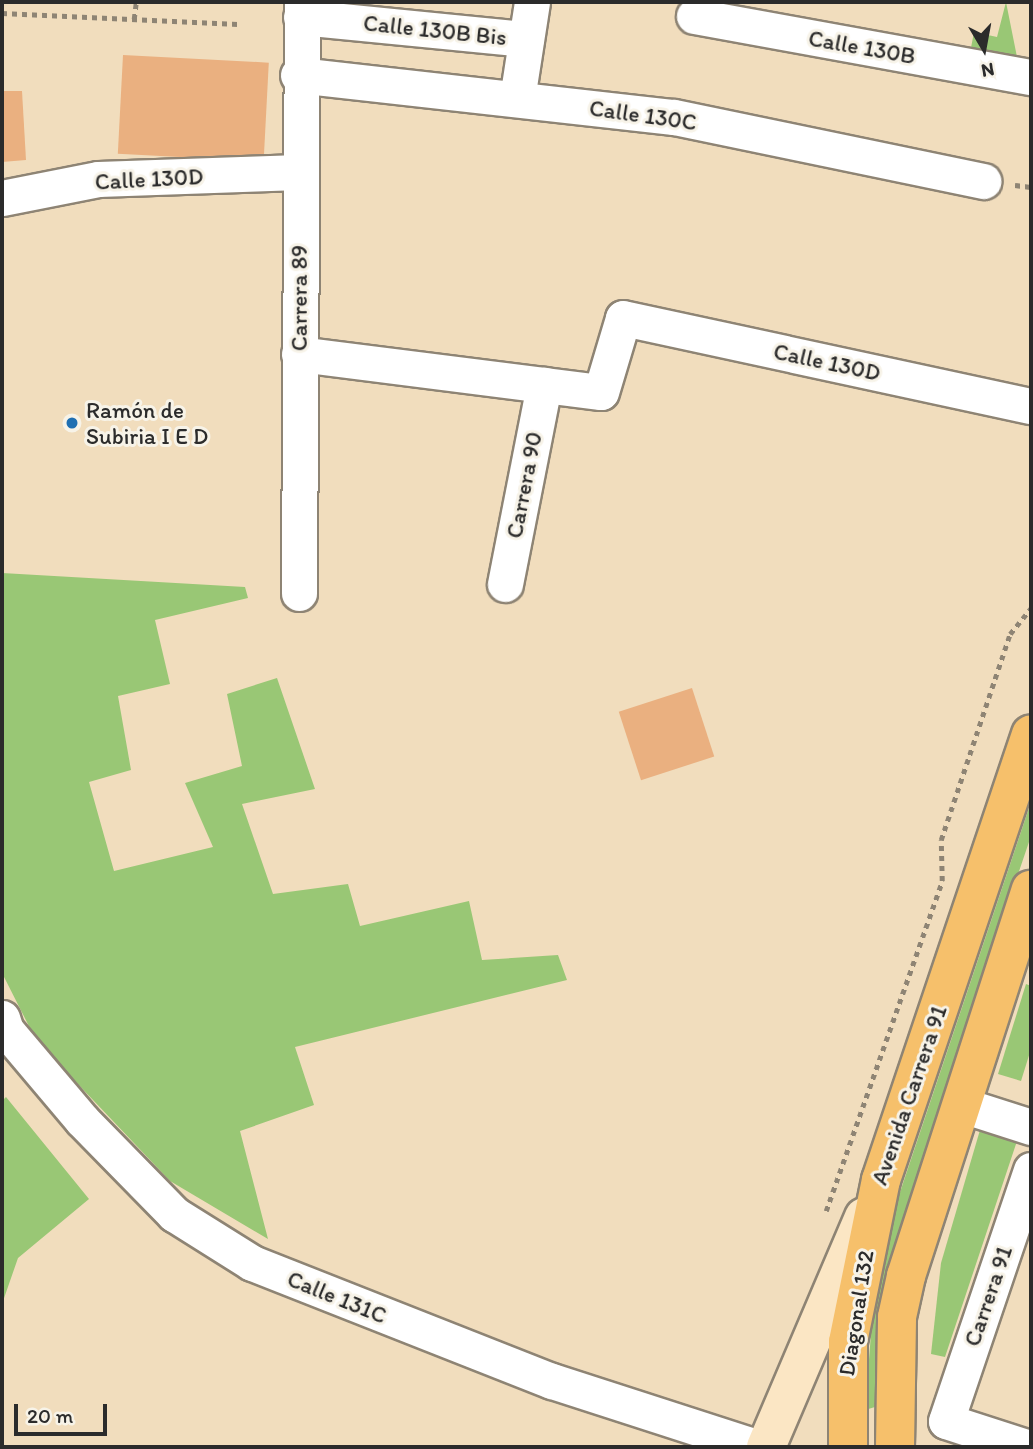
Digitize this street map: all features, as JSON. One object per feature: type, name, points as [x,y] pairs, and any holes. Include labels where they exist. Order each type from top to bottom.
[{"type":"main road","name":"Avenida Carrera 91","points":[[766,1447],[881,1180],[1031,735]]},
{"type":"main road","points":[[889,1442],[897,1317],[906,1276],[1031,890]]},
{"type":"main road","name":"Diagonal 132","points":[[848,1447],[848,1342],[881,1180]]},
{"type":"street","points":[[517,99],[532,2]]},
{"type":"street","name":"Calle 130B Bis","points":[[301,9],[526,39]]},
{"type":"street","name":"Carrera 89","points":[[299,593],[298,75],[301,9]]},
{"type":"street","name":"Calle 130B","points":[[694,16],[1031,77]]},
{"type":"street","name":"Calle 130C","points":[[298,75],[674,117],[983,181]]},
{"type":"street","name":"Calle 130D","points":[[2,198],[99,179],[299,172]]},
{"type":"street","name":"Calle 130D","points":[[544,385],[601,393],[623,318],[1031,406]]},
{"type":"street","points":[[299,354],[544,385]]},
{"type":"street","name":"Carrera 90","points":[[505,584],[544,385]]},
{"type":"street","name":"Calle 131C","points":[[2,1018],[6,1030],[82,1120],[174,1213],[252,1263],[552,1381],[757,1447]]},
{"type":"street","points":[[962,1105],[1031,1126]]},
{"type":"street","name":"Carrera 91","points":[[1027,1447],[946,1421],[1031,1170]]},
{"type":"path","points":[[134,19],[136,2]]},
{"type":"path","points":[[2,13],[238,23]]},
{"type":"green space","points":[[1006,2],[1018,62],[970,53],[974,32],[997,37]]},
{"type":"green space","points":[[2,573],[245,587],[248,598],[155,620],[170,684],[118,696],[131,770],[89,782],[114,871],[213,847],[185,783],[242,766],[227,694],[277,678],[315,789],[242,804],[273,894],[348,884],[360,926],[469,901],[482,960],[558,955],[567,980],[295,1047],[314,1105],[240,1131],[268,1239],[170,1181],[36,1040],[2,973]]},
{"type":"green space","points":[[1031,802],[1031,836],[926,1146],[885,1285],[875,1407],[865,1410],[875,1283],[894,1210]]},
{"type":"green space","points":[[1026,984],[1031,986],[1031,1049],[1021,1081],[998,1074]]},
{"type":"green space","points":[[6,1097],[89,1199],[18,1258],[2,1304],[2,1101]]},
{"type":"green space","points":[[980,1130],[1017,1141],[945,1357],[931,1354],[941,1263]]},
{"type":"building","points":[[123,55],[269,63],[264,162],[118,154]]},
{"type":"building","points":[[2,91],[22,91],[26,160],[2,162]]},
{"type":"building","points":[[692,688],[714,756],[641,780],[619,712]]},
{"type":"place","name":"Ramón de Subiria I E D","points":[[72,423]]}]
